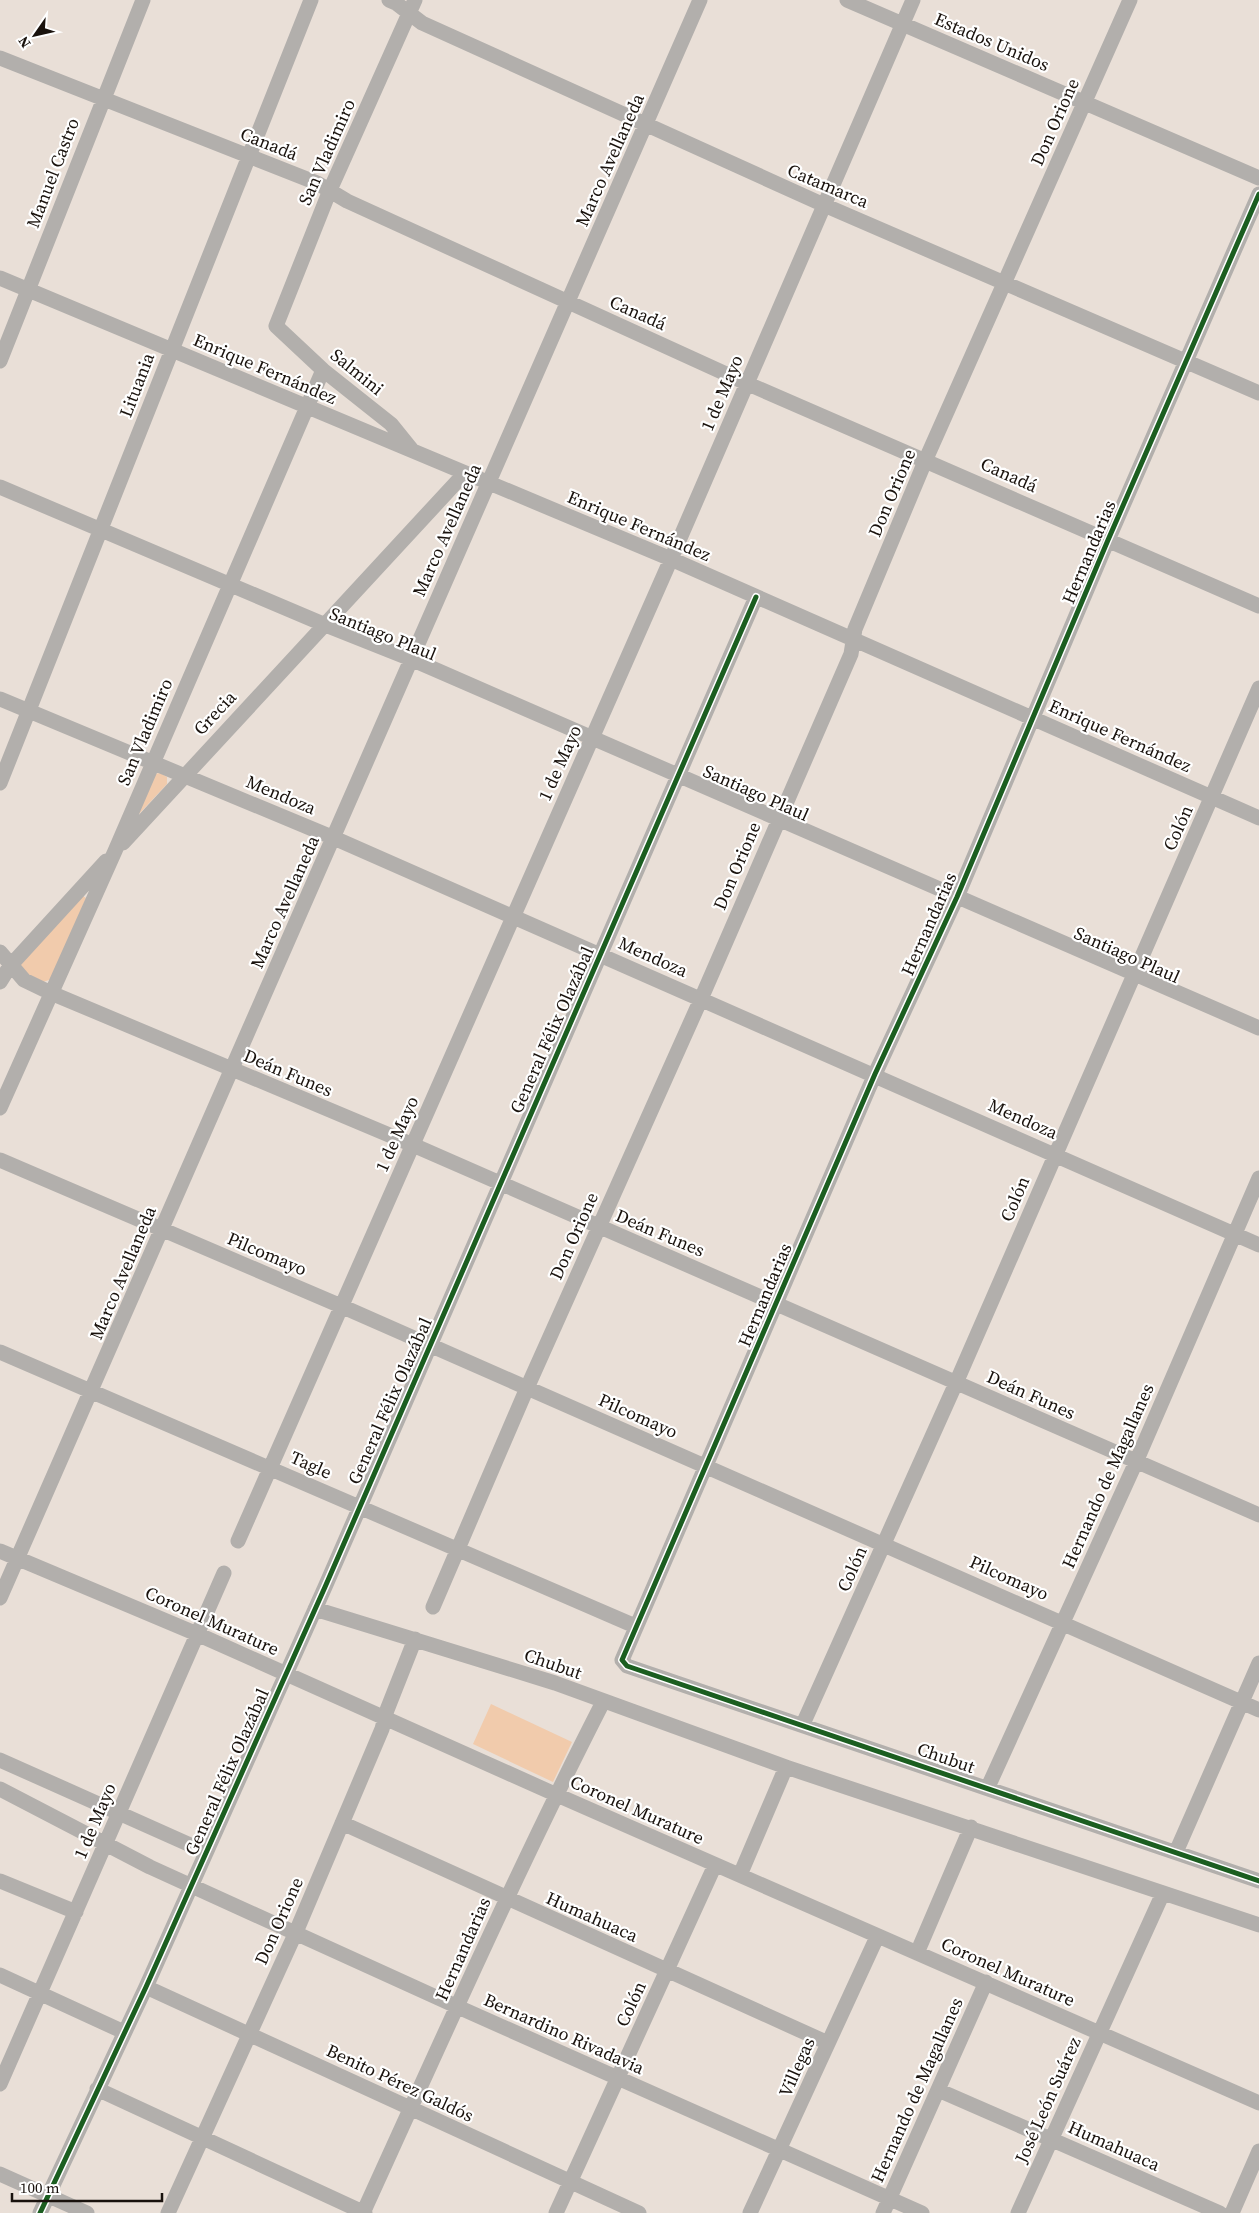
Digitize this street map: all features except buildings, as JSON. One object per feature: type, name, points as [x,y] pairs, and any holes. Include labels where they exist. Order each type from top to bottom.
[{"type":"street","name":"Manuel Castro","points":[[0,361],[143,0]]},
{"type":"street","name":"Lituania","points":[[0,784],[311,0]]},
{"type":"street","name":"Catamarca","points":[[389,0],[412,6],[422,22],[645,126],[1259,393]]},
{"type":"street","name":"Marco Avellaneda","points":[[0,1598],[700,0]]},
{"type":"street","name":"Estados Unidos","points":[[847,0],[1259,178]]},
{"type":"street","name":"1 de Mayo","points":[[238,1541],[671,560],[913,0]]},
{"type":"street","name":"Don Orione","points":[[433,1607],[527,1388],[701,999],[778,818],[851,654],[855,629],[926,459],[1130,0]]},
{"type":"street","name":"San Vladimiro","points":[[276,321],[330,190],[412,6]]},
{"type":"street","name":"Canadá","points":[[0,58],[103,97],[330,190],[347,201],[746,383],[926,459],[1259,606]]},
{"type":"street","name":"Hernandarias","points":[[624,1663],[622,1656],[875,1074],[957,897],[1108,540],[1259,194]]},
{"type":"street","name":"Enrique Fernández","points":[[0,278],[671,560],[1034,717],[1259,818]]},
{"type":"street","name":"Salmini","points":[[276,321],[278,329],[323,370],[391,424],[415,453]]},
{"type":"street","name":"San Vladimiro","points":[[0,1108],[115,851],[152,761],[323,370]]},
{"type":"street","name":"Grecia","points":[[0,982],[10,966],[183,775],[464,474]]},
{"type":"street","name":"Santiago Plaul","points":[[0,487],[323,624],[411,659],[1259,1028]]},
{"type":"street","name":"General Félix Olazábal","points":[[40,2213],[146,1987],[315,1610],[358,1506],[680,775],[756,597]]},
{"type":"street","name":"Colón","points":[[803,1724],[956,1383],[1259,688]]},
{"type":"street","name":"Mendoza","points":[[0,700],[152,761],[334,838],[600,953],[1259,1244]]},
{"type":"street","name":"Deán Funes","points":[[0,952],[10,966],[24,980],[51,993],[501,1183],[1259,1515]]},
{"type":"street","name":"Pilcomayo","points":[[0,1160],[341,1306],[1259,1710]]},
{"type":"street","name":"Hernando de Magallanes","points":[[988,1787],[1136,1462],[1259,1178]]},
{"type":"street","name":"Tagle","points":[[0,1352],[635,1626]]},
{"type":"street","name":"Coronel Murature","points":[[0,1551],[17,1560],[197,1634],[557,1796],[715,1865],[740,1874],[1259,2103]]},
{"type":"street","name":"1 de Mayo","points":[[0,2084],[224,1573]]},
{"type":"street","name":"Chubut","points":[[315,1610],[555,1683],[786,1767],[971,1827],[1259,1925]]},
{"type":"street","name":"Don Orione","points":[[168,2213],[296,1932],[342,1824],[415,1639]]},
{"type":"street","name":"Chubut","points":[[624,1663],[1259,1881]]},
{"type":"street","points":[[1176,1852],[1259,1663]]},
{"type":"street","name":"Hernandarias","points":[[364,2213],[506,1898],[603,1702]]},
{"type":"street","points":[[0,1760],[206,1852]]},
{"type":"street","points":[[740,1874],[786,1767]]},
{"type":"street","points":[[0,1789],[192,1886]]},
{"type":"street","name":"Humahuaca","points":[[342,1824],[828,2043]]},
{"type":"street","points":[[917,1953],[971,1827]]},
{"type":"street","name":"Colón","points":[[556,2213],[715,1865]]},
{"type":"street","points":[[0,1881],[76,1912]]},
{"type":"street","name":"Bernardino Rivadavia","points":[[192,1886],[780,2150],[886,2206],[922,2213]]},
{"type":"street","name":"José León Suárez","points":[[1018,2213],[1163,1893]]},
{"type":"street","name":"Villegas","points":[[750,2213],[877,1936]]},
{"type":"street","points":[[0,1975],[124,2032]]},
{"type":"street","name":"Hernando de Magallanes","points":[[886,2206],[986,1982]]},
{"type":"street","name":"Benito Pérez Galdós","points":[[146,1987],[639,2213]]},
{"type":"street","points":[[97,2089],[364,2213]]},
{"type":"street","name":"Humahuaca","points":[[938,2090],[1220,2213]]},
{"type":"street","points":[[1232,2213],[1259,2151]]},
{"type":"street","points":[[0,2174],[87,2213]]},
{"type":"shaded area","points":[[160,773],[167,777],[167,784],[139,814],[138,812],[154,774]]},
{"type":"shaded area","points":[[83,896],[86,898],[52,979],[43,982],[22,971],[20,969],[21,960]]},
{"type":"shaded area","points":[[491,1704],[572,1742],[553,1782],[473,1744]]},
{"type":"cycle path","points":[[1259,194],[1108,540],[957,897],[875,1074],[622,1660],[627,1666],[1259,1881]]},
{"type":"cycle path","points":[[40,2213],[146,1987],[325,1587],[756,597]]}]
